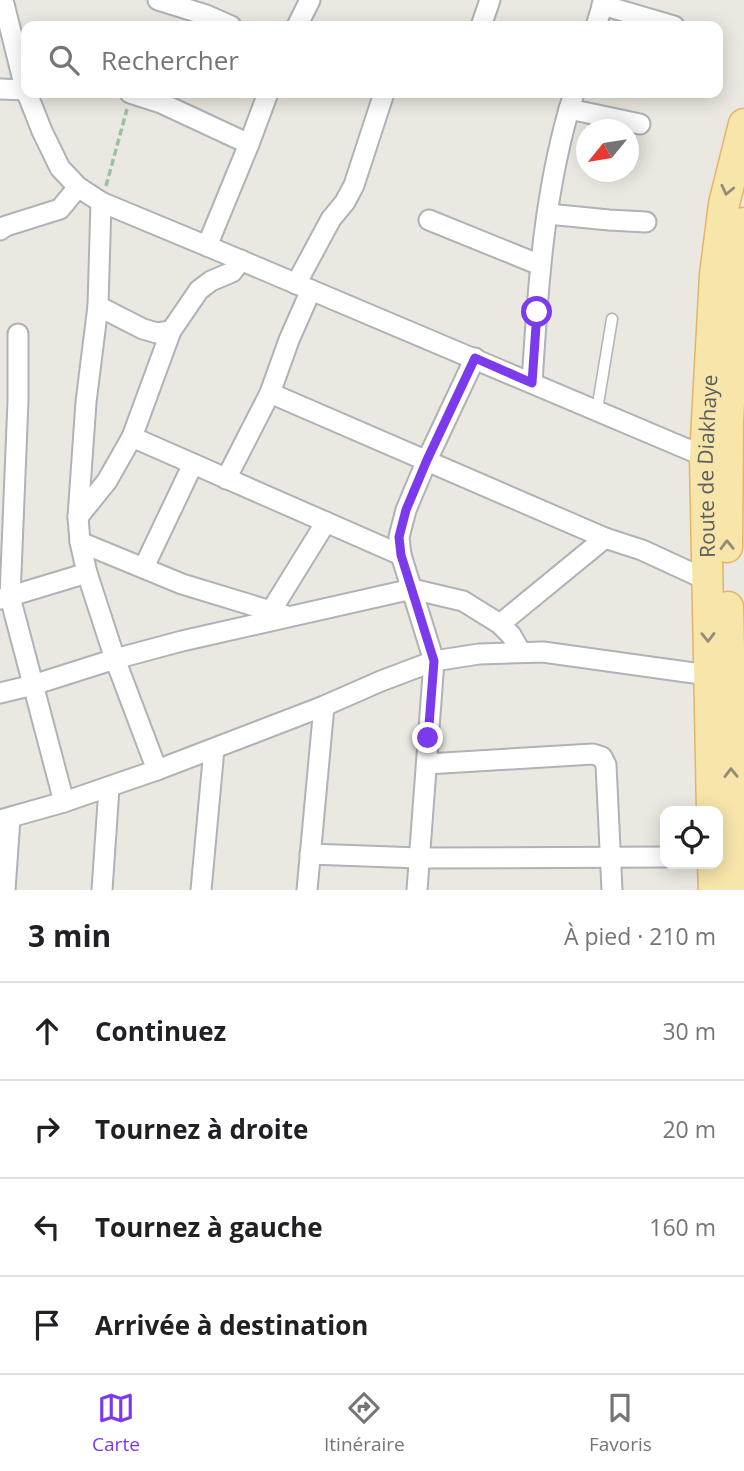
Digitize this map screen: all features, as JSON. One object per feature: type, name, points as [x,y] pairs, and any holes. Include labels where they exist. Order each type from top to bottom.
[{"type":"main road","name":"Route de Diakhaye","points":[[729,809],[708,675],[707,580],[716,461],[715,275],[724,204],[744,124]]},
{"type":"main road","name":"Route de Diakhaye","points":[[735,890],[729,809],[726,541],[716,461],[728,421],[734,317],[744,223]]},
{"type":"main road","points":[[713,869],[714,890]]},
{"type":"street","points":[[3,0],[21,56]]},
{"type":"street","points":[[158,0],[208,8],[225,21]]},
{"type":"street","points":[[300,21],[310,0]]},
{"type":"street","points":[[483,21],[490,0]]},
{"type":"street","points":[[598,21],[603,3],[659,21]]},
{"type":"street","points":[[0,89],[21,91]]},
{"type":"street","points":[[29,98],[60,168],[78,187],[101,202],[716,461]]},
{"type":"street","points":[[146,98],[249,144]]},
{"type":"street","points":[[207,246],[266,98]]},
{"type":"street","points":[[226,479],[270,393],[304,287],[331,219],[354,186],[382,98]]},
{"type":"street","points":[[532,383],[540,265],[554,171],[572,101],[640,124]]},
{"type":"street","points":[[0,230],[61,209],[78,187]]},
{"type":"street","points":[[101,202],[98,306],[85,415],[78,517],[80,542],[115,659],[156,770]]},
{"type":"street","points":[[548,214],[646,222]]},
{"type":"street","points":[[429,220],[540,265]]},
{"type":"street","points":[[78,517],[107,481],[132,437],[171,331],[198,290],[232,272],[241,260]]},
{"type":"street","points":[[98,306],[143,329],[157,333],[171,331]]},
{"type":"street","points":[[18,334],[9,401],[5,598],[33,685],[64,802]]},
{"type":"street","points":[[417,890],[434,661],[401,555],[399,537],[406,510],[427,460],[475,358]]},
{"type":"street","points":[[270,393],[707,580]]},
{"type":"street","points":[[132,437],[401,555]]},
{"type":"street","points":[[144,567],[192,464]]},
{"type":"street","points":[[281,614],[326,522]]},
{"type":"street","points":[[500,624],[605,538]]},
{"type":"street","points":[[80,542],[182,584],[281,614]]},
{"type":"street","points":[[5,598],[88,573]]},
{"type":"street","points":[[0,693],[281,614],[412,589],[463,601],[500,624],[522,652]]},
{"type":"street","points":[[5,890],[5,819],[108,788],[214,749],[434,661],[479,654],[543,652],[708,675]]},
{"type":"street","points":[[307,890],[324,706]]},
{"type":"street","points":[[201,890],[214,749]]},
{"type":"street","points":[[426,764],[593,754],[601,757],[607,765],[612,890]]},
{"type":"street","points":[[102,890],[108,788]]},
{"type":"street","points":[[310,854],[419,858],[660,857]]},
{"type":"lane","points":[[597,410],[612,318]]},
{"type":"path","points":[[101,202],[129,98]]},
{"type":"route","points":[[428,738],[434,661],[401,555],[399,537],[406,510],[427,460],[475,358],[532,383],[537,312]]}]
